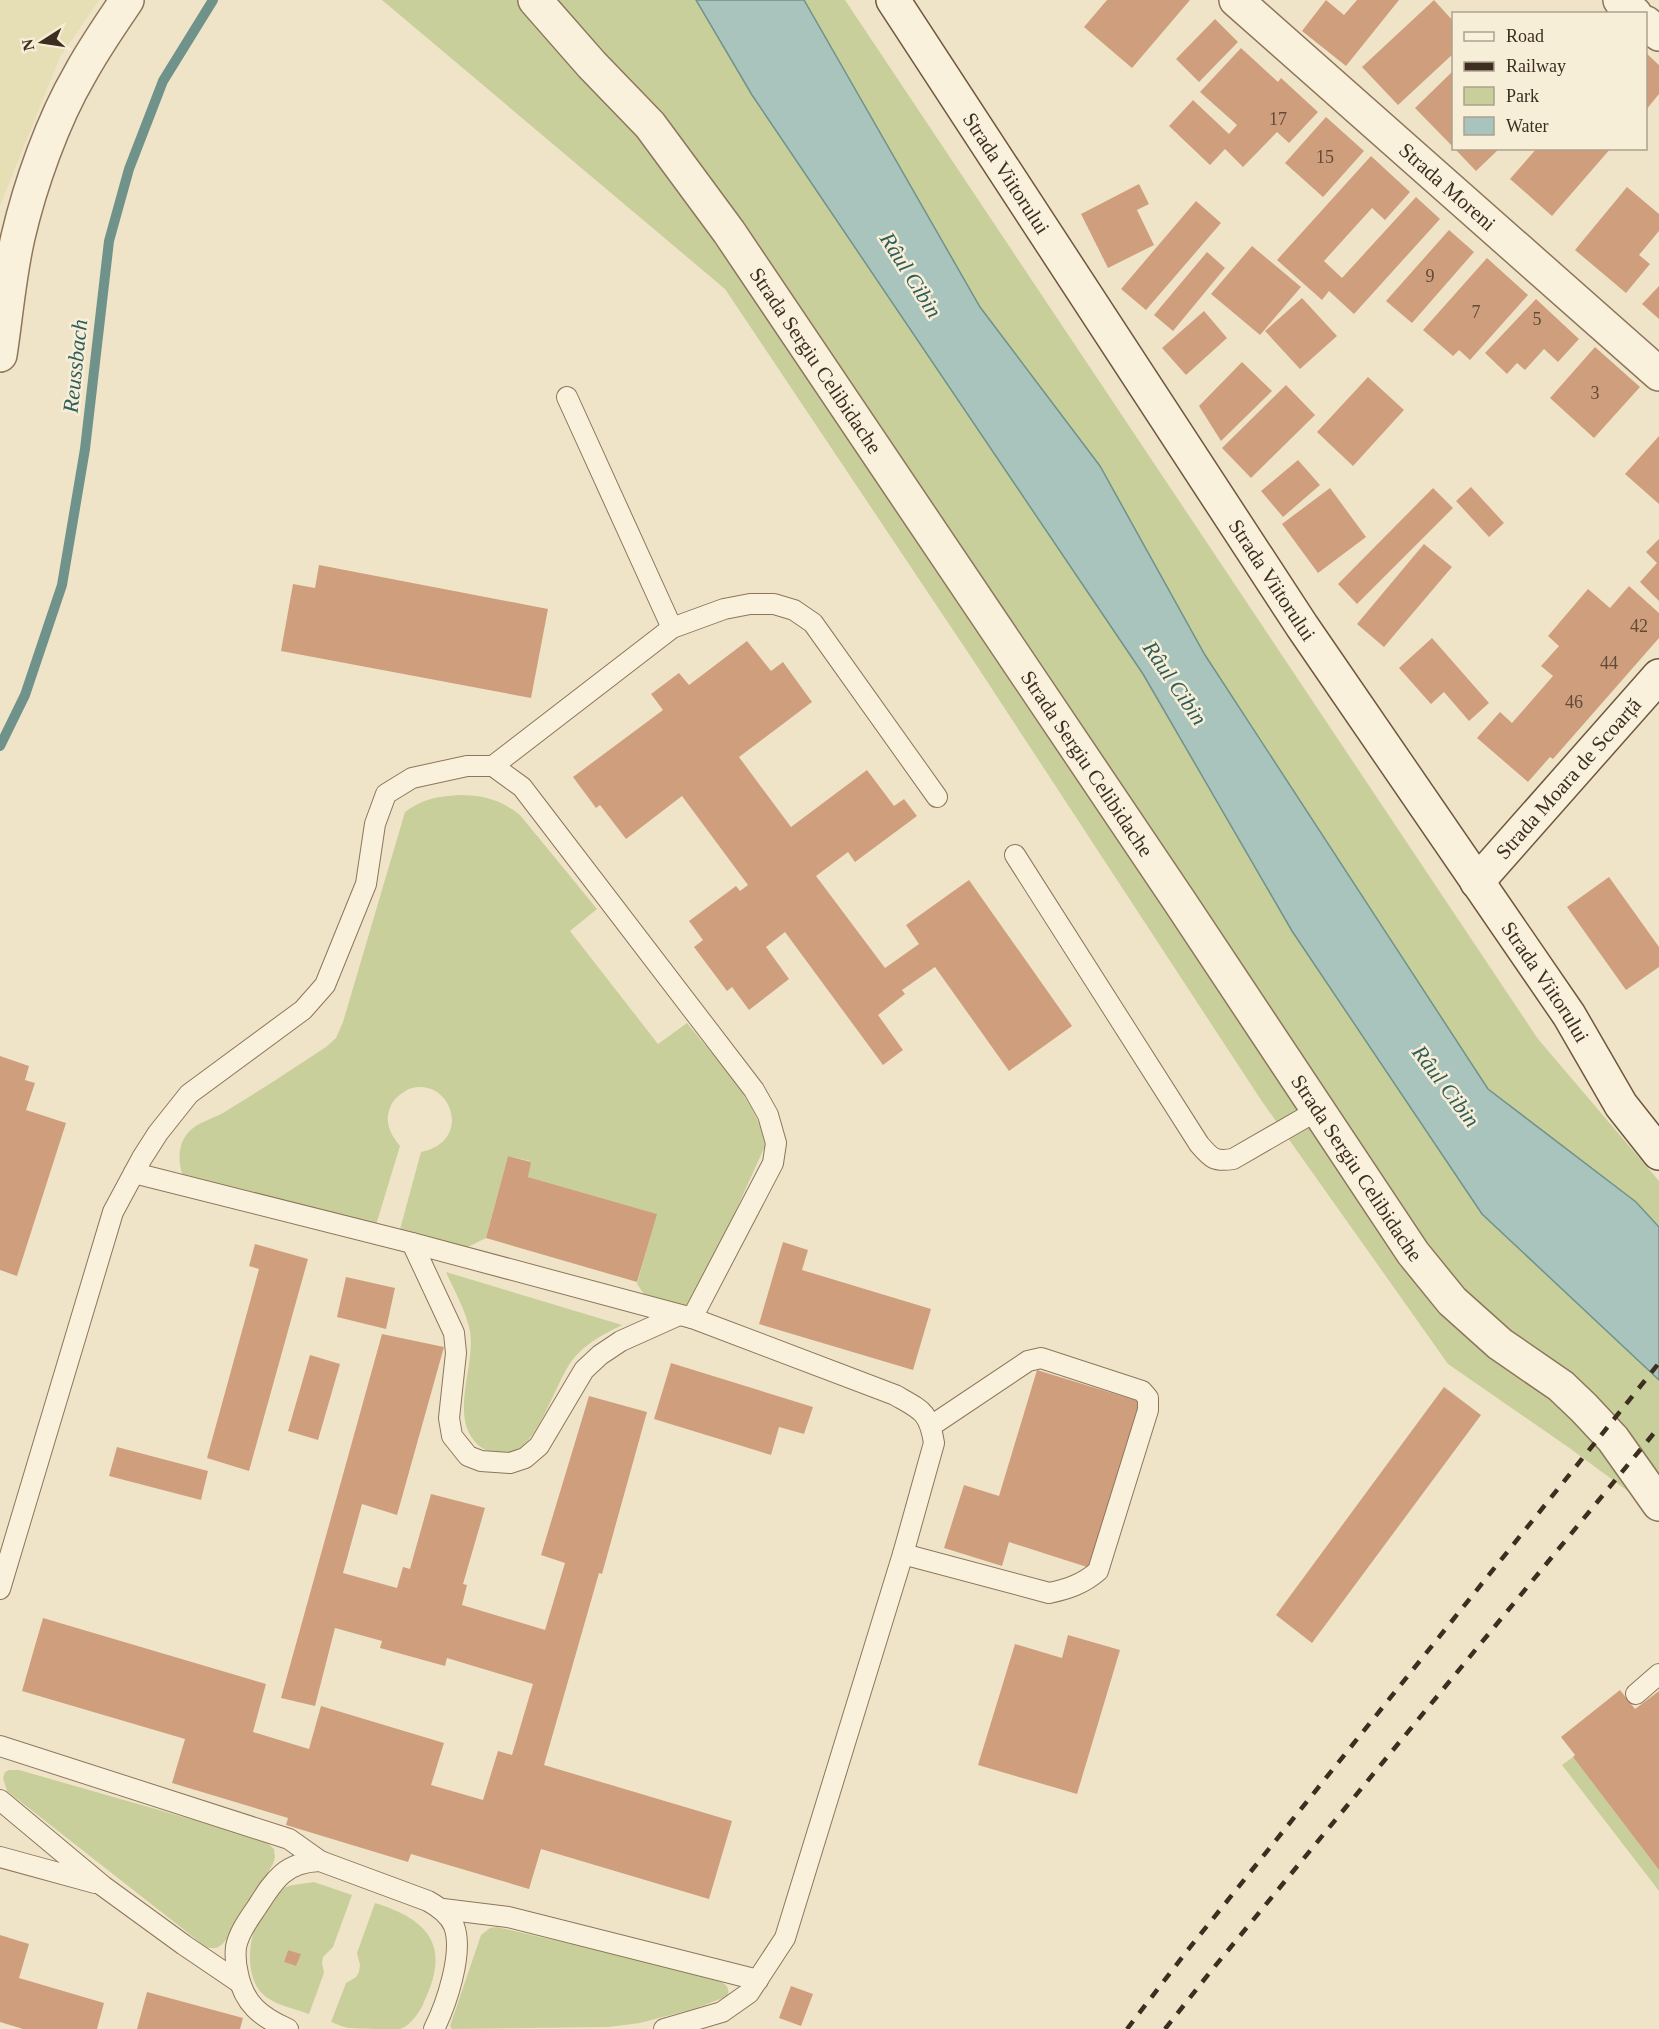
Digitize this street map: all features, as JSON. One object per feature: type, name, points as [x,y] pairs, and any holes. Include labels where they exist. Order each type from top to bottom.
[{"type":"street","points":[[0,356],[18,234],[47,147],[79,74],[127,0]]},
{"type":"street","name":"Strada Sergiu Celibidache","points":[[535,0],[650,125],[729,232],[1413,1252],[1452,1301],[1500,1344],[1561,1386],[1584,1408],[1613,1439],[1659,1504]]},
{"type":"street","name":"Strada Viitorului","points":[[893,0],[1302,626],[1569,1015],[1621,1105],[1659,1153]]},
{"type":"street","name":"Strada Moreni","points":[[1236,0],[1659,374]]},
{"type":"street","points":[[1620,0],[1633,12]]},
{"type":"street","points":[[1647,23],[1659,34]]},
{"type":"street","name":"Strada Moara de Scoarță","points":[[1477,882],[1659,676]]},
{"type":"lane","points":[[567,398],[672,628]]},
{"type":"lane","points":[[493,766],[672,628],[724,609],[750,604],[774,604],[794,610],[813,623],[937,797]]},
{"type":"lane","points":[[0,1589],[113,1212],[134,1173],[158,1133],[189,1094],[303,1010],[325,985],[366,884],[375,824],[386,794],[412,778],[467,766],[493,766],[522,787],[754,1090],[768,1115],[776,1143],[773,1163],[685,1317],[621,1341],[600,1355],[584,1370],[539,1446],[525,1458],[510,1463],[481,1461],[468,1456],[452,1436],[449,1418],[456,1353],[454,1333],[412,1243]]},
{"type":"lane","points":[[1015,855],[1199,1144],[1210,1156],[1221,1161],[1233,1159],[1318,1110]]},
{"type":"lane","points":[[134,1173],[412,1243],[685,1317],[895,1395],[923,1411],[931,1426],[934,1443],[903,1554],[785,1938],[749,1994],[722,2012],[664,2029]]},
{"type":"lane","points":[[903,1554],[1049,1593],[1068,1589],[1088,1580],[1098,1571],[1148,1410],[1148,1398],[1142,1391],[1041,1358],[1028,1361],[931,1426]]},
{"type":"lane","points":[[1636,1694],[1659,1674]]},
{"type":"lane","points":[[0,1746],[289,1839],[320,1861],[428,1901],[442,1909],[508,1917],[758,1980]]},
{"type":"lane","points":[[0,1800],[103,1886],[240,1983]]},
{"type":"lane","points":[[0,1857],[103,1886]]},
{"type":"lane","points":[[288,2029],[260,2013],[247,2001],[236,1967],[236,1948],[241,1933],[274,1880],[290,1867],[304,1861],[320,1861]]},
{"type":"lane","points":[[434,2029],[442,2014],[458,1943],[453,1925],[442,1909]]},
{"type":"shaded area","points":[[0,0],[99,0],[60,57],[0,206]]},
{"type":"green space","points":[[382,0],[845,0],[1538,1039],[1659,1181],[1659,1514],[1568,1447],[1448,1364],[1261,1100],[975,663],[725,289]]},
{"type":"green space","points":[[460,795],[492,799],[520,815],[597,909],[570,931],[658,1044],[687,1023],[734,1081],[754,1113],[765,1146],[700,1290],[690,1303],[684,1306],[646,1297],[637,1284],[656,1214],[528,1177],[530,1161],[508,1156],[486,1238],[464,1249],[399,1233],[421,1152],[438,1146],[448,1136],[452,1124],[451,1111],[445,1100],[436,1091],[424,1087],[403,1092],[395,1099],[388,1113],[389,1128],[400,1146],[376,1225],[184,1178],[180,1150],[190,1130],[249,1097],[326,1047],[336,1038],[343,1022],[405,812],[431,799]]},
{"type":"green space","points":[[446,1272],[622,1325],[593,1341],[574,1358],[532,1436],[515,1451],[499,1453],[487,1450],[478,1445],[469,1433],[464,1406],[470,1360],[470,1331],[463,1308]]},
{"type":"green space","points":[[1573,1757],[1659,1870],[1659,1891],[1562,1765]]},
{"type":"green space","points":[[19,1770],[264,1840],[274,1849],[273,1864],[227,1939],[218,1947],[206,1947],[7,1791],[3,1778],[5,1772]]},
{"type":"green space","points":[[314,1882],[352,1895],[333,1947],[323,1957],[324,1973],[309,2014],[275,2002],[263,1995],[253,1979],[250,1952],[256,1924],[269,1900],[282,1889]],"holes":[[[288,1950],[300,1954],[296,1966],[284,1962]]]},
{"type":"green space","points":[[375,1903],[410,1918],[422,1927],[435,1951],[432,1983],[424,2002],[414,2018],[400,2029],[349,2028],[331,2022],[346,1983],[356,1977],[359,1972],[357,1953]]},
{"type":"green space","points":[[497,1927],[641,1960],[721,1982],[728,1987],[728,1996],[697,2008],[640,2023],[609,2027],[452,2029],[450,2026],[481,1935],[490,1928]]},
{"type":"water","name":"Râul Cibin","points":[[696,0],[804,0],[980,307],[1100,466],[1205,655],[1488,1089],[1636,1202],[1659,1227],[1659,1380],[1482,1214],[1292,931],[1143,674],[752,95]]},
{"type":"building","points":[[1107,0],[1190,0],[1132,68],[1084,27]]},
{"type":"building","points":[[1326,0],[1344,15],[1357,0],[1399,0],[1346,66],[1302,31]]},
{"type":"building","points":[[1434,0],[1452,20],[1452,55],[1398,105],[1362,67]]},
{"type":"building","points":[[1215,19],[1238,42],[1199,82],[1176,59]]},
{"type":"building","points":[[1241,48],[1278,82],[1281,78],[1318,112],[1289,143],[1277,132],[1243,167],[1225,149],[1210,165],[1169,126],[1193,100],[1229,134],[1237,125],[1200,92]]},
{"type":"building","points":[[1647,54],[1659,65],[1659,94],[1647,109]]},
{"type":"building","points":[[1452,72],[1452,146],[1415,108]]},
{"type":"building","points":[[1326,117],[1364,151],[1323,197],[1285,163]]},
{"type":"building","points":[[1456,150],[1498,150],[1476,171]]},
{"type":"building","points":[[1535,150],[1609,150],[1552,216],[1510,179]]},
{"type":"building","points":[[1371,156],[1410,192],[1385,220],[1372,208],[1324,261],[1342,278],[1416,197],[1440,219],[1354,314],[1329,291],[1322,300],[1277,260]]},
{"type":"building","points":[[1139,184],[1149,204],[1137,210],[1154,245],[1108,268],[1081,214]]},
{"type":"building","points":[[1627,187],[1659,214],[1659,231],[1639,255],[1650,264],[1626,293],[1575,250]]},
{"type":"building","points":[[1196,201],[1221,223],[1146,310],[1121,289]]},
{"type":"building","points":[[1449,230],[1474,252],[1412,323],[1386,301]]},
{"type":"building","points":[[1252,246],[1301,287],[1260,335],[1211,294]]},
{"type":"building","points":[[1207,252],[1225,268],[1173,331],[1154,315]]},
{"type":"building","points":[[1487,258],[1528,295],[1470,360],[1459,350],[1453,356],[1423,330]]},
{"type":"building","points":[[1659,286],[1659,319],[1642,304]]},
{"type":"building","points":[[1302,298],[1337,336],[1300,369],[1265,331]]},
{"type":"building","points":[[1536,299],[1579,339],[1558,362],[1544,349],[1525,370],[1517,363],[1507,374],[1485,353]]},
{"type":"building","points":[[1204,311],[1227,338],[1186,375],[1162,348]]},
{"type":"building","points":[[1595,347],[1640,387],[1594,438],[1550,398]]},
{"type":"building","points":[[1242,362],[1272,391],[1221,441],[1199,406]]},
{"type":"building","points":[[1368,377],[1404,410],[1353,466],[1317,432]]},
{"type":"building","points":[[1286,385],[1315,415],[1251,478],[1222,448]]},
{"type":"building","points":[[1659,436],[1659,504],[1625,474]]},
{"type":"building","points":[[1298,460],[1320,485],[1283,517],[1261,491]]},
{"type":"building","points":[[1471,487],[1504,523],[1489,537],[1456,501]]},
{"type":"building","points":[[1330,488],[1366,537],[1318,573],[1282,524]]},
{"type":"building","points":[[1433,488],[1453,508],[1357,604],[1338,584]]},
{"type":"building","points":[[1659,539],[1659,601],[1640,582],[1657,563],[1646,552]]},
{"type":"building","points":[[1424,544],[1452,567],[1384,647],[1357,624]]},
{"type":"building","points":[[319,565],[548,609],[531,698],[281,651],[293,584],[315,588]]},
{"type":"building","points":[[1629,586],[1659,613],[1659,638],[1553,759],[1550,757],[1528,782],[1477,738],[1500,712],[1512,723],[1553,676],[1541,666],[1559,646],[1548,636],[1588,589],[1610,608]]},
{"type":"building","points":[[1432,638],[1489,703],[1469,721],[1444,692],[1431,704],[1399,668]]},
{"type":"building","points":[[747,641],[771,671],[783,662],[812,702],[739,757],[791,827],[867,770],[894,806],[904,799],[917,816],[855,862],[848,852],[816,876],[885,968],[919,944],[906,925],[969,880],[1072,1026],[1009,1071],[935,967],[902,990],[905,994],[878,1015],[903,1050],[883,1065],[785,932],[766,947],[789,979],[749,1010],[732,987],[727,991],[694,947],[703,940],[689,921],[736,886],[740,891],[748,885],[682,796],[626,839],[600,805],[596,808],[573,777],[663,710],[651,694],[679,673],[689,685]]},
{"type":"building","points":[[1609,877],[1659,947],[1659,967],[1626,990],[1567,907]]},
{"type":"building","points":[[0,1056],[29,1066],[25,1080],[35,1083],[26,1110],[66,1123],[17,1276],[0,1270]]},
{"type":"building","points":[[508,1156],[531,1162],[528,1177],[657,1214],[637,1282],[486,1238]]},
{"type":"building","points":[[783,1242],[808,1250],[802,1270],[931,1309],[913,1370],[759,1324]]},
{"type":"building","points":[[255,1244],[308,1259],[249,1471],[207,1458],[259,1269],[249,1266]]},
{"type":"building","points":[[346,1277],[395,1288],[386,1329],[337,1317]]},
{"type":"building","points":[[382,1334],[444,1347],[397,1515],[362,1504],[343,1573],[397,1588],[403,1567],[410,1569],[431,1494],[485,1508],[463,1584],[467,1585],[462,1605],[545,1630],[565,1563],[541,1555],[589,1396],[647,1412],[602,1574],[599,1573],[544,1765],[732,1821],[709,1899],[541,1849],[529,1889],[411,1854],[408,1862],[286,1825],[288,1818],[172,1783],[185,1739],[22,1691],[43,1618],[266,1684],[253,1732],[309,1749],[321,1706],[444,1743],[431,1785],[483,1800],[498,1751],[512,1755],[533,1684],[447,1658],[445,1666],[380,1648],[382,1641],[335,1628],[315,1706],[281,1698]]},
{"type":"building","points":[[310,1355],[340,1364],[318,1440],[288,1431]]},
{"type":"building","points":[[671,1363],[813,1407],[804,1434],[779,1427],[771,1455],[654,1419]]},
{"type":"building","points":[[1037,1370],[1141,1402],[1090,1568],[1009,1542],[1002,1566],[944,1548],[964,1485],[999,1496]]},
{"type":"building","points":[[1444,1387],[1481,1415],[1312,1643],[1276,1615]]},
{"type":"building","points":[[117,1447],[208,1471],[201,1500],[109,1476]]},
{"type":"building","points":[[1068,1635],[1120,1650],[1077,1794],[978,1765],[1015,1644],[1062,1658]]},
{"type":"building","points":[[1620,1690],[1635,1709],[1659,1691],[1659,1870],[1573,1757],[1575,1755],[1561,1737]]},
{"type":"building","points":[[0,1935],[29,1944],[19,1978],[104,2003],[97,2029],[23,2029],[0,2022]]},
{"type":"building","points":[[288,1950],[301,1954],[296,1966],[284,1962]]},
{"type":"building","points":[[791,1986],[813,1994],[801,2026],[779,2018]]},
{"type":"building","points":[[147,1992],[243,2018],[240,2029],[137,2029]]},
{"type":"waterway","name":"Reussbach","points":[[0,746],[25,695],[62,585],[85,449],[109,241],[129,169],[163,81],[213,0]]},
{"type":"railway","points":[[1127,2029],[1187,1951],[1659,1363]]},
{"type":"railway","points":[[1165,2029],[1659,1427]]}]
